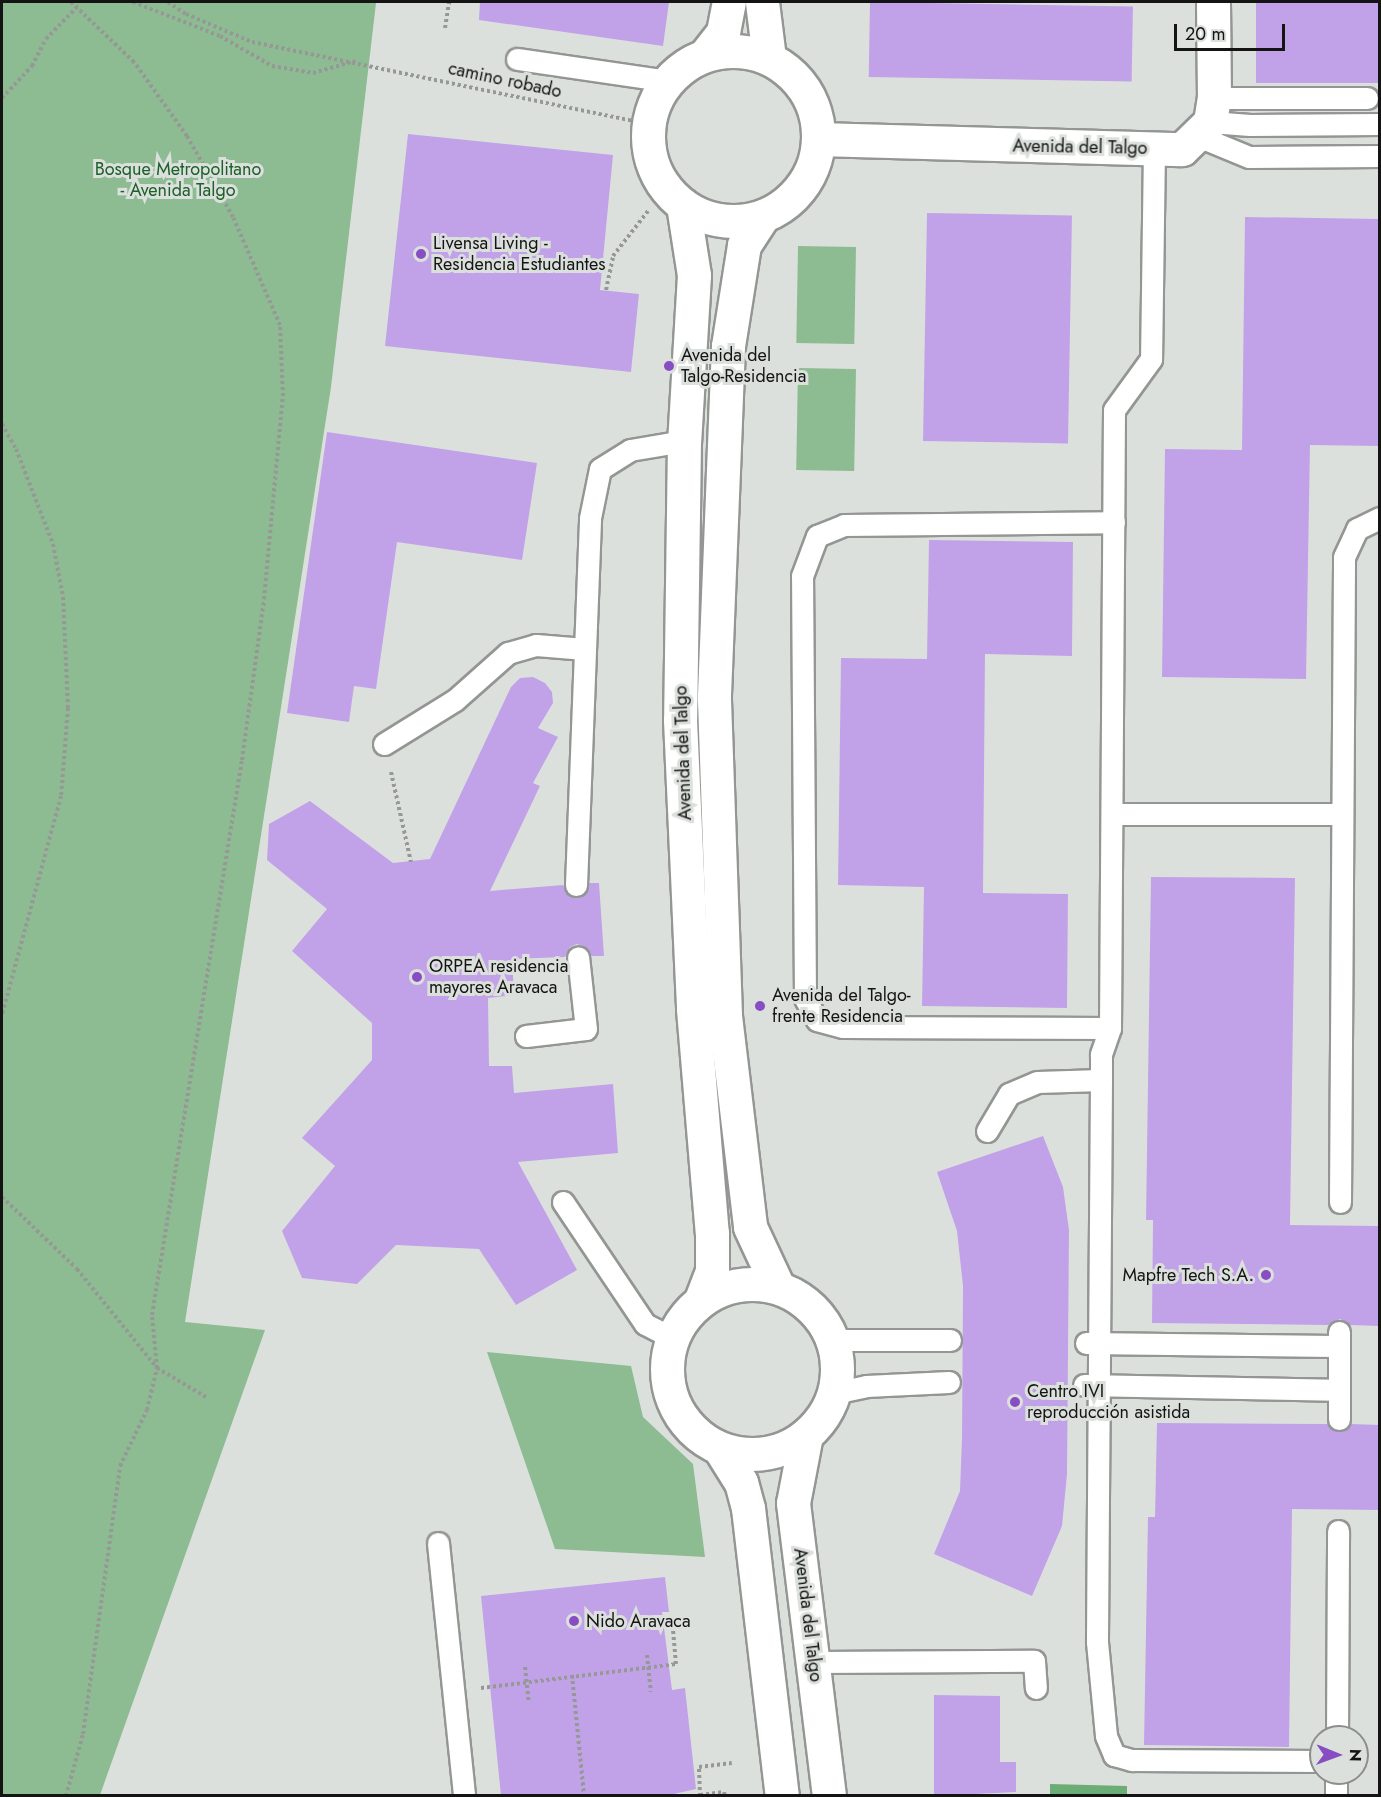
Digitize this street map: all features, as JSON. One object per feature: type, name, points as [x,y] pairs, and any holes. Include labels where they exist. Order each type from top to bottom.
[{"type":"street","points":[[706,54],[723,32],[729,2]]},
{"type":"street","points":[[762,2],[769,58]]},
{"type":"street","points":[[1207,118],[1214,2]]},
{"type":"street","points":[[727,50],[769,58],[790,71],[806,90],[816,114],[818,139],[814,164],[803,186],[785,204],[763,216],[735,221],[717,219],[682,205],[666,189],[655,170],[648,148],[649,124],[655,102],[667,81],[684,65],[706,54],[727,50]]},
{"type":"street","name":"Avenida del Talgo","points":[[818,139],[1182,149],[1207,118]]},
{"type":"street","name":"Avenida del Talgo","points":[[682,205],[694,275],[684,441],[680,720],[693,1009],[712,1233],[712,1271],[701,1299]]},
{"type":"street","name":"Avenida del Talgo","points":[[763,216],[744,245],[728,346],[714,700],[725,1016],[750,1227],[778,1287]]},
{"type":"street","points":[[720,1449],[765,1454],[787,1448],[806,1435],[824,1416],[834,1393],[838,1366],[833,1340],[821,1317],[802,1299],[778,1287],[752,1283],[725,1287],[701,1299],[684,1317],[672,1338],[667,1364],[669,1390],[679,1415],[697,1434],[720,1449],[741,1482],[748,1508],[782,1796]]},
{"type":"street","name":"Avenida del Talgo","points":[[806,1435],[793,1503],[815,1662],[829,1796]]},
{"type":"lane","points":[[517,59],[667,81]]},
{"type":"lane","points":[[1207,118],[1367,98]]},
{"type":"lane","points":[[1207,118],[1250,125],[1380,124]]},
{"type":"lane","points":[[1207,118],[1249,156],[1380,156]]},
{"type":"lane","points":[[1154,148],[1151,358],[1114,410],[1110,1028],[1101,1054],[1092,1385],[1097,1642],[1106,1736],[1114,1755],[1132,1760],[1309,1761]]},
{"type":"lane","points":[[576,885],[590,518],[600,469],[630,450],[684,441]]},
{"type":"lane","points":[[1340,1202],[1344,557],[1357,529],[1380,518]]},
{"type":"lane","points":[[1110,1028],[843,1027],[817,1020],[805,998],[802,576],[817,536],[844,525],[1114,522]]},
{"type":"lane","points":[[384,744],[455,700],[508,653],[536,645],[585,649]]},
{"type":"lane","points":[[1112,814],[1342,814]]},
{"type":"lane","points":[[526,1036],[586,1029],[578,957]]},
{"type":"lane","points":[[987,1131],[1009,1094],[1037,1082],[1101,1080]]},
{"type":"lane","points":[[563,1202],[645,1324],[672,1338]]},
{"type":"lane","points":[[1093,1343],[1339,1339],[1339,1419]]},
{"type":"lane","points":[[833,1340],[950,1340]]},
{"type":"lane","points":[[834,1393],[866,1386],[949,1382]]},
{"type":"lane","points":[[1092,1385],[1339,1390]]},
{"type":"lane","points":[[1337,1725],[1338,1532]]},
{"type":"lane","points":[[438,1543],[464,1796]]},
{"type":"lane","points":[[815,1662],[1034,1661],[1036,1688]]},
{"type":"path","points":[[66,1796],[83,1734],[120,1466],[147,1410],[157,1368],[152,1316],[242,760],[251,673],[264,600],[284,396],[280,325],[233,217],[187,136],[134,62],[71,2]]},
{"type":"path","points":[[133,2],[220,36],[272,66],[313,73],[356,61]]},
{"type":"path","name":"camino robado","points":[[168,2],[186,14],[252,42],[356,61],[649,124]]},
{"type":"path","points":[[445,28],[449,2]]},
{"type":"path","points":[[2,98],[32,66],[46,39],[77,7]]},
{"type":"path","points":[[2,424],[20,458],[53,544],[63,597],[68,708],[61,796],[2,1015]]},
{"type":"path","points":[[384,744],[411,862]]},
{"type":"path","points":[[2,1197],[76,1269],[157,1368],[206,1397]]},
{"type":"path","points":[[453,1690],[676,1664],[672,1618]]},
{"type":"path","points":[[647,1655],[651,1692]]},
{"type":"path","points":[[525,1668],[529,1703]]},
{"type":"path","points":[[572,1675],[584,1796]]},
{"type":"path","points":[[725,1796],[724,1792],[700,1795],[699,1767],[732,1764]]},
{"type":"green space","name":"Bosque Metropolitano - Avenida Talgo","points":[[2,2],[376,3],[331,387],[185,1322],[265,1330],[100,1795],[2,1795]]},
{"type":"green space","points":[[798,246],[856,247],[854,344],[796,343]]},
{"type":"green space","points":[[798,368],[856,369],[854,471],[796,470]]},
{"type":"green space","points":[[487,1352],[631,1366],[643,1417],[693,1464],[705,1557],[555,1549]]},
{"type":"shaded area","points":[[1050,1784],[1127,1786],[1127,1795],[1050,1795]]},
{"type":"building","points":[[480,2],[669,2],[663,46],[479,20]]},
{"type":"building","points":[[870,2],[1133,7],[1132,82],[869,77]]},
{"type":"building","points":[[1256,2],[1380,2],[1380,83],[1256,83]]},
{"type":"building","name":"Livensa Living - Residencia Estudiantes","points":[[408,134],[613,155],[600,290],[639,294],[631,372],[385,346]]},
{"type":"building","points":[[927,213],[1072,216],[1068,443],[923,441]]},
{"type":"building","points":[[1245,217],[1380,219],[1380,446],[1310,445],[1306,679],[1162,677],[1165,449],[1242,450]]},
{"type":"building","points":[[327,432],[537,463],[522,560],[397,542],[376,689],[354,686],[349,722],[287,713]]},
{"type":"building","points":[[929,540],[1073,542],[1072,656],[985,654],[983,893],[1068,894],[1067,1008],[922,1006],[924,887],[838,885],[841,658],[927,659]]},
{"type":"building","name":"ORPEA residencia mayores Aravaca","points":[[533,677],[545,683],[552,692],[553,703],[538,728],[558,737],[533,783],[540,786],[490,891],[563,885],[569,895],[576,898],[586,892],[589,883],[599,883],[604,956],[591,956],[588,949],[577,944],[570,947],[565,957],[512,959],[514,995],[488,998],[489,1066],[512,1066],[514,1093],[613,1084],[618,1153],[518,1162],[577,1270],[516,1305],[479,1249],[396,1245],[357,1284],[302,1278],[282,1231],[335,1166],[302,1138],[372,1060],[372,1023],[292,951],[327,909],[267,860],[269,824],[310,801],[393,863],[430,859],[511,687],[520,678]]},
{"type":"building","points":[[1151,877],[1295,878],[1290,1225],[1380,1226],[1380,1326],[1350,1325],[1340,1319],[1328,1325],[1152,1323],[1153,1220],[1146,1220]]},
{"type":"building","name":"Centro IVI reproducción asistida","points":[[1043,1136],[1063,1187],[1069,1230],[1067,1474],[1062,1526],[1032,1596],[934,1554],[960,1491],[962,1438],[963,1286],[957,1231],[937,1172]]},
{"type":"building","points":[[1157,1423],[1328,1424],[1338,1432],[1350,1424],[1380,1425],[1380,1510],[1292,1509],[1289,1747],[1144,1745],[1148,1517],[1155,1517]]},
{"type":"building","points":[[665,1577],[669,1612],[662,1612],[672,1690],[685,1688],[696,1789],[665,1796],[501,1796],[481,1596]]},
{"type":"building","points":[[934,1695],[1000,1696],[1000,1762],[1016,1762],[1016,1792],[934,1796]]},
{"type":"place","name":"Livensa Living - Residencia Estudiantes","points":[[421,254]]},
{"type":"place","name":"Avenida del Talgo-Residencia","points":[[669,366]]},
{"type":"place","name":"ORPEA residencia mayores Aravaca","points":[[417,977]]},
{"type":"place","name":"Avenida del Talgo- frente Residencia","points":[[760,1006]]},
{"type":"place","name":"Mapfre Tech S.A.","points":[[1266,1275]]},
{"type":"place","name":"Centro IVI reproducción asistida","points":[[1015,1402]]},
{"type":"place","name":"Nido Aravaca","points":[[574,1621]]}]
